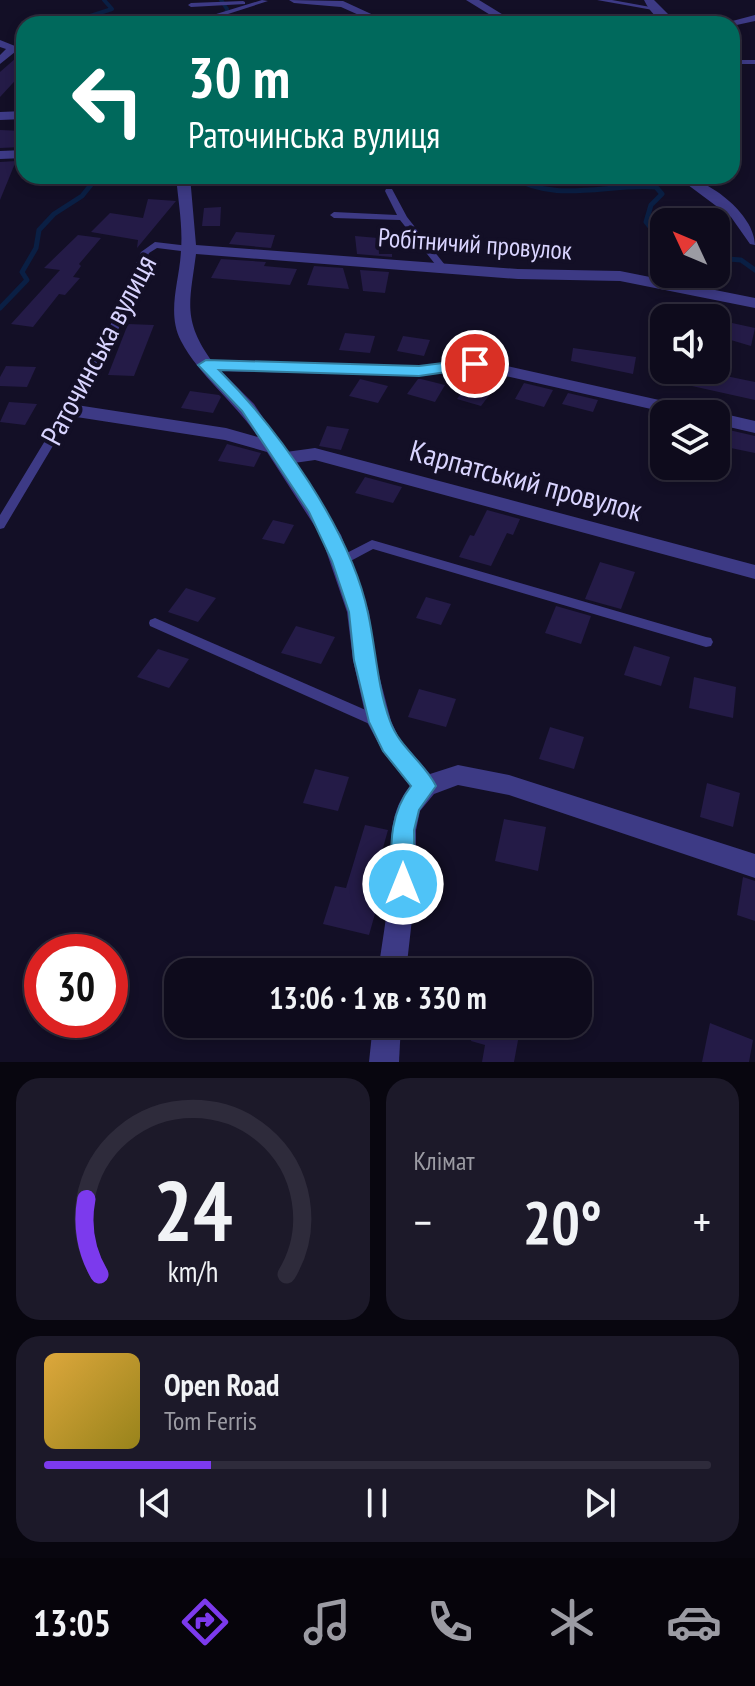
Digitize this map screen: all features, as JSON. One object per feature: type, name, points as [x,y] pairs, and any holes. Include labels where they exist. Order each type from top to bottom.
[{"type":"street","points":[[294,0],[340,2],[371,16]]},
{"type":"street","points":[[471,0],[499,16]]},
{"type":"street","name":"Раточинська вулиця","points":[[184,184],[189,249],[185,260],[181,313],[188,339],[206,365],[248,408],[317,511],[341,561],[358,612],[364,660],[379,722],[391,745],[425,786]]},
{"type":"street","points":[[694,184],[736,214],[755,241]]},
{"type":"street","points":[[736,214],[755,209]]},
{"type":"street","name":"Робітничий провулок","points":[[189,249],[518,274],[620,276],[755,303]]},
{"type":"street","points":[[206,365],[419,371],[475,364],[650,403]]},
{"type":"street","points":[[70,410],[226,434],[277,453]]},
{"type":"street","points":[[730,421],[755,427]]},
{"type":"street","name":"Карпатський провулок","points":[[277,453],[315,454],[755,572]]},
{"type":"street","points":[[394,958],[403,884],[403,830],[408,807],[425,786],[458,775],[509,785],[755,866]]},
{"type":"street","points":[[384,1062],[386,1038]]},
{"type":"lane","points":[[600,0],[651,4]]},
{"type":"lane","points":[[224,16],[232,10],[263,1]]},
{"type":"lane","points":[[191,5],[217,4],[232,10],[263,1]]},
{"type":"lane","points":[[389,191],[403,218],[442,267]]},
{"type":"lane","points":[[334,215],[403,218]]},
{"type":"lane","name":"Раточинська вулиця","points":[[0,525],[105,350],[145,252],[155,245],[189,249]]},
{"type":"lane","points":[[341,561],[372,544],[706,642]]},
{"type":"lane","points":[[155,623],[379,722]]},
{"type":"building","points":[[16,58],[16,80],[0,97],[0,72]]},
{"type":"building","points":[[0,130],[16,131],[16,147],[0,148]]},
{"type":"building","points":[[16,161],[0,200],[0,162]]},
{"type":"building","points":[[148,199],[176,201],[137,248],[138,240],[91,232],[110,213],[143,218]]},
{"type":"building","points":[[221,207],[220,226],[202,226],[204,208]]},
{"type":"building","points":[[236,232],[275,235],[271,248],[229,244]]},
{"type":"building","points":[[78,235],[101,238],[79,264],[81,266],[73,277],[80,278],[65,295],[59,294],[33,327],[11,324],[60,270],[44,268]]},
{"type":"building","points":[[355,236],[378,238],[379,254],[392,254],[392,257],[357,254]]},
{"type":"building","points":[[221,259],[266,262],[264,266],[297,269],[290,285],[211,278]]},
{"type":"building","points":[[314,266],[343,268],[349,289],[307,285]]},
{"type":"building","points":[[360,270],[389,272],[385,293],[363,291]]},
{"type":"building","points":[[732,323],[755,328],[751,346],[730,340]]},
{"type":"building","points":[[128,324],[154,325],[134,376],[108,375]]},
{"type":"building","points":[[345,333],[375,336],[370,353],[339,350]]},
{"type":"building","points":[[403,336],[430,340],[424,356],[397,351]]},
{"type":"building","points":[[573,348],[636,357],[633,374],[571,361]]},
{"type":"building","points":[[6,366],[36,367],[27,387],[0,386],[0,377]]},
{"type":"building","points":[[730,377],[755,382],[755,400],[683,384],[730,384]]},
{"type":"building","points":[[360,379],[388,386],[378,403],[349,396]]},
{"type":"building","points":[[418,379],[445,385],[435,402],[407,394]]},
{"type":"building","points":[[470,382],[494,389],[481,406],[457,399]]},
{"type":"building","points":[[524,383],[553,390],[544,407],[515,399]]},
{"type":"building","points":[[190,391],[219,395],[221,397],[213,413],[181,408]]},
{"type":"building","points":[[568,393],[598,400],[593,412],[562,404]]},
{"type":"building","points":[[9,402],[37,404],[25,425],[0,422]]},
{"type":"building","points":[[327,426],[349,429],[341,450],[319,446]]},
{"type":"building","points":[[730,430],[755,436],[755,453],[730,448]]},
{"type":"building","points":[[227,444],[261,453],[254,467],[218,461]]},
{"type":"building","points":[[365,477],[402,487],[393,503],[355,493]]},
{"type":"building","points":[[487,510],[520,519],[513,535],[507,533],[491,566],[459,557]]},
{"type":"building","points":[[273,520],[294,525],[284,544],[262,539]]},
{"type":"building","points":[[600,562],[635,572],[621,609],[585,599]]},
{"type":"building","points":[[186,588],[216,598],[198,622],[168,612]]},
{"type":"building","points":[[426,597],[451,604],[441,625],[416,618]]},
{"type":"building","points":[[556,606],[591,616],[581,644],[545,633]]},
{"type":"building","points":[[296,626],[335,637],[321,664],[281,653]]},
{"type":"building","points":[[634,646],[670,657],[661,686],[624,675]]},
{"type":"building","points":[[158,649],[189,659],[169,688],[137,677]]},
{"type":"building","points":[[694,677],[736,687],[733,718],[689,708]]},
{"type":"building","points":[[419,689],[456,699],[446,727],[408,717]]},
{"type":"building","points":[[550,727],[584,737],[574,769],[539,759]]},
{"type":"building","points":[[315,769],[349,777],[338,811],[303,803]]},
{"type":"building","points":[[707,783],[740,793],[733,827],[700,817]]},
{"type":"building","points":[[504,819],[546,827],[538,871],[495,861]]},
{"type":"building","points":[[365,825],[388,830],[370,894],[380,896],[369,935],[323,924],[335,886],[346,888]]},
{"type":"building","points":[[743,877],[755,881],[755,921],[737,915]]},
{"type":"building","points":[[710,1023],[753,1040],[749,1062],[702,1062]]},
{"type":"building","points":[[472,1038],[518,1038],[514,1062],[482,1062],[485,1045],[471,1041]]},
{"type":"waterway","points":[[90,16],[112,9],[104,0]]},
{"type":"waterway","points":[[221,0],[227,9],[226,16]]},
{"type":"waterway","points":[[0,308],[27,280],[22,272],[36,248],[39,230],[54,214],[82,196],[92,184]]},
{"type":"waterway","points":[[528,184],[563,191],[656,187],[662,194],[650,208]]},
{"type":"waterway","points":[[650,208],[646,222],[650,227]]},
{"type":"waterway","points":[[730,259],[741,260],[755,270]]},
{"type":"route","points":[[403,884],[403,830],[408,807],[425,786],[391,745],[379,722],[364,660],[358,612],[341,561],[317,511],[248,408],[206,365],[419,371],[475,364]]}]
